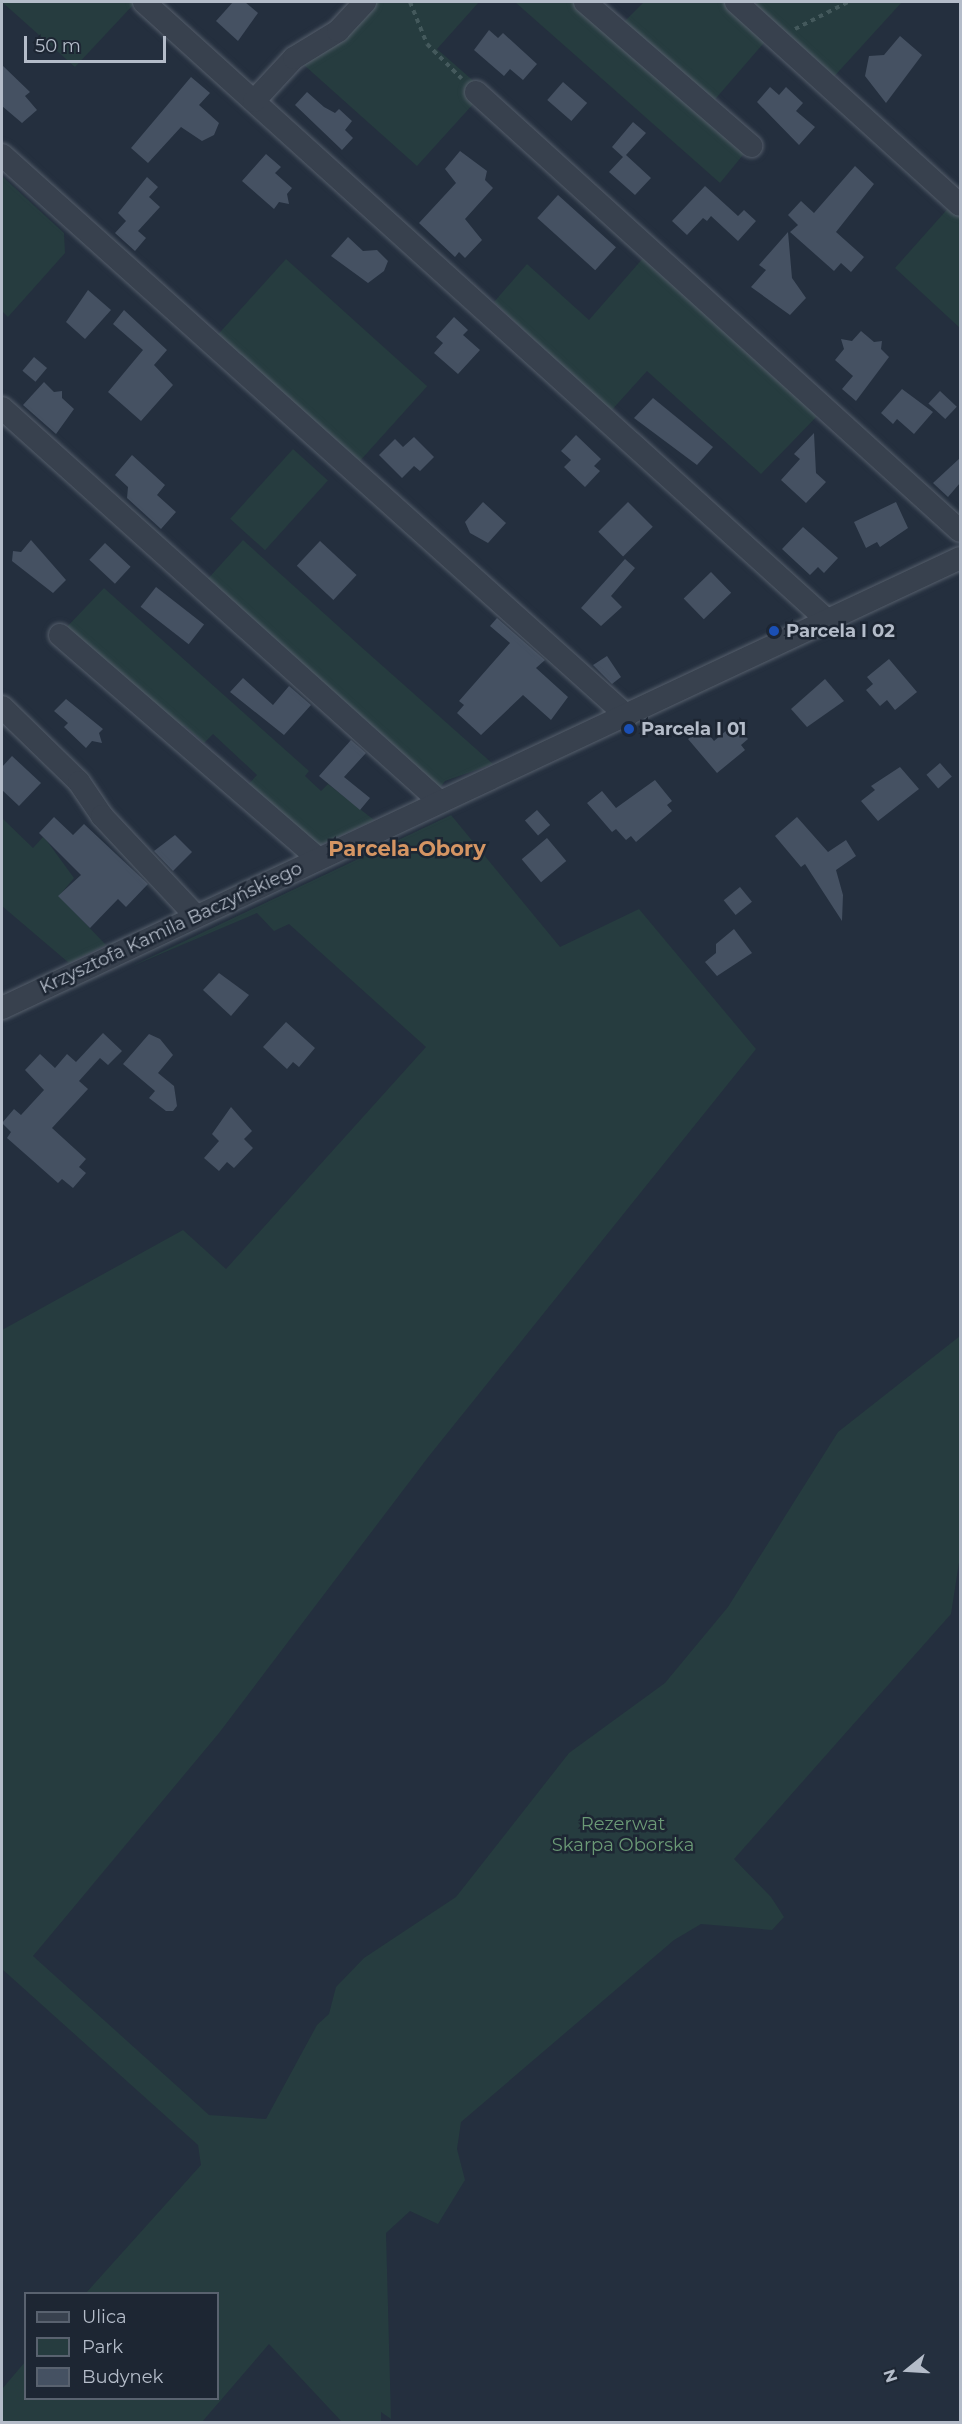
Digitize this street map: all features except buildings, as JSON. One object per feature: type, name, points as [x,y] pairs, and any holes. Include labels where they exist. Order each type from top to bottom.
[{"type":"street","points":[[144,2],[828,621]]},
{"type":"street","points":[[254,101],[294,58],[338,31],[365,2]]},
{"type":"street","points":[[585,2],[751,146]]},
{"type":"street","points":[[736,2],[960,205]]},
{"type":"street","points":[[476,92],[960,531]]},
{"type":"street","points":[[2,155],[627,716]]},
{"type":"street","points":[[2,408],[440,802]]},
{"type":"street","name":"Krzysztofa Kamila Baczyńskiego","points":[[2,1008],[960,558]]},
{"type":"street","points":[[60,635],[319,859]]},
{"type":"street","points":[[2,707],[79,782],[102,816],[196,916]]},
{"type":"path","points":[[410,2],[427,44],[476,92]]},
{"type":"path","points":[[783,43],[797,27],[848,2]]},
{"type":"green space","points":[[2,2],[130,2],[134,4],[75,67]]},
{"type":"green space","points":[[371,2],[479,2],[437,49],[485,91],[417,166],[304,65]]},
{"type":"green space","points":[[515,2],[579,2],[747,150],[720,183]]},
{"type":"green space","points":[[644,2],[725,2],[768,38],[711,104],[621,25]]},
{"type":"green space","points":[[758,2],[902,2],[830,81],[754,7]]},
{"type":"green space","points":[[2,176],[64,233],[65,253],[8,317],[2,311]]},
{"type":"green space","points":[[951,205],[960,213],[960,328],[895,268]]},
{"type":"green space","points":[[644,257],[822,411],[761,474],[647,371],[610,412],[494,302],[527,264],[589,320]]},
{"type":"green space","points":[[286,259],[427,386],[358,463],[217,336]]},
{"type":"green space","points":[[293,449],[328,480],[265,550],[230,519]]},
{"type":"green space","points":[[243,540],[493,764],[445,781],[438,790],[205,582]]},
{"type":"green space","points":[[104,588],[309,771],[305,776],[321,791],[328,784],[374,820],[314,848],[245,788],[257,775],[213,734],[204,743],[185,726],[169,726],[64,630]]},
{"type":"green space","name":"Rezerwat Skarpa Oborska","points":[[451,815],[560,947],[639,909],[756,1049],[429,1456],[219,1733],[33,1956],[209,2115],[266,2119],[317,2025],[329,2014],[336,1987],[364,1958],[456,1897],[569,1753],[665,1683],[728,1607],[838,1432],[960,1336],[960,1556],[951,1614],[734,1859],[771,1897],[784,1917],[772,1930],[701,1924],[674,1940],[461,2122],[457,2149],[465,2180],[438,2224],[410,2211],[386,2233],[391,2419],[381,2412],[381,2422],[342,2422],[269,2344],[202,2422],[2,2422],[2,2389],[24,2363],[24,2400],[219,2400],[219,2292],[87,2292],[201,2165],[198,2145],[2,1969],[2,1330],[183,1230],[226,1269],[426,1047],[289,924],[274,931],[257,913],[130,967]]},
{"type":"green space","points":[[2,818],[33,848],[43,837],[47,841],[74,878],[59,896],[106,945],[69,963],[2,906]]},
{"type":"place","name":"Parcela I 02","points":[[774,631]]},
{"type":"place","name":"Parcela I 01","points":[[629,729]]},
{"type":"district","name":"Parcela-Obory","points":[[407,849]]}]
